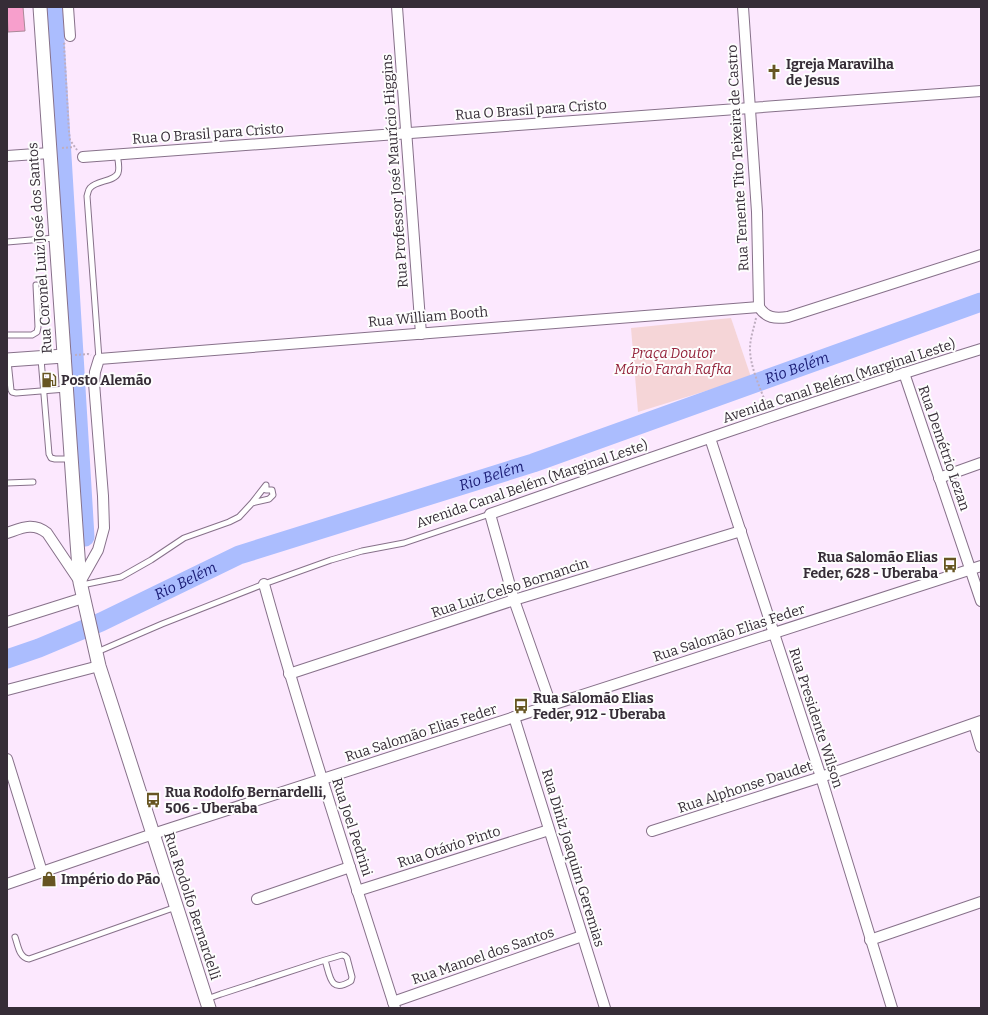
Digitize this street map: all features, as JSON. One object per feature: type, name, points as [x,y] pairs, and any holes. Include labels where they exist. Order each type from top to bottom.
[{"type":"street","name":"Rua Coronel Luiz José dos Santos","points":[[40,7],[56,238],[69,356],[66,389],[71,459],[83,594],[96,653]]},
{"type":"street","points":[[68,7],[70,36]]},
{"type":"street","name":"Rua Professor José Maurício Higgins","points":[[397,7],[421,334]]},
{"type":"street","name":"Rua Tenente Tito Teixeira de Castro","points":[[743,7],[758,212],[759,307]]},
{"type":"street","name":"Rua O Brasil para Cristo","points":[[83,157],[981,91]]},
{"type":"street","points":[[7,156],[50,153]]},
{"type":"street","points":[[759,307],[763,314],[780,319],[981,255]]},
{"type":"street","name":"Rua William Booth","points":[[99,359],[759,307]]},
{"type":"street","name":"Avenida Canal Belém (Marginal Leste)","points":[[490,514],[710,438],[904,373],[981,349]]},
{"type":"street","points":[[7,360],[69,356]]},
{"type":"street","points":[[83,594],[104,528],[103,496],[94,383],[95,372],[99,359]]},
{"type":"street","name":"Rua Demétrio Lezan","points":[[904,373],[981,601]]},
{"type":"street","name":"Rua Presidente Wilson","points":[[710,438],[821,777],[892,1008]]},
{"type":"street","points":[[939,478],[981,463]]},
{"type":"street","points":[[490,514],[514,600],[551,705]]},
{"type":"street","points":[[7,533],[25,527],[33,526],[41,528],[47,533],[83,594]]},
{"type":"street","name":"Rua Luiz Celso Bornancin","points":[[289,674],[514,600],[741,531]]},
{"type":"street","name":"Rua Salomão Elias Feder","points":[[7,884],[153,834],[981,566]]},
{"type":"street","name":"Rua Joel Pedrini","points":[[264,584],[289,674],[394,1005]]},
{"type":"street","points":[[7,622],[83,594]]},
{"type":"street","name":"Rua Rodolfo Bernardelli","points":[[96,653],[98,666],[207,1004]]},
{"type":"street","points":[[7,690],[98,666]]},
{"type":"street","name":"Rua Diniz Joaquim Geremias","points":[[514,717],[605,1008]]},
{"type":"street","points":[[977,722],[981,747]]},
{"type":"street","name":"Rua Alphonse Daudet","points":[[652,831],[821,777],[977,722]]},
{"type":"street","points":[[7,759],[42,872]]},
{"type":"street","name":"Rua Otávio Pinto","points":[[357,891],[549,830]]},
{"type":"street","points":[[257,899],[350,867]]},
{"type":"street","points":[[870,940],[981,902]]},
{"type":"street","name":"Rua Manoel dos Santos","points":[[394,1005],[582,936]]},
{"type":"lane","points":[[99,359],[87,196],[89,188],[95,184],[115,177],[118,173],[117,154]]},
{"type":"lane","points":[[7,242],[56,238]]},
{"type":"lane","points":[[7,335],[32,335],[37,332],[36,285]]},
{"type":"lane","points":[[40,358],[49,454],[51,458],[55,459],[71,459]]},
{"type":"lane","points":[[7,360],[11,390],[16,394],[66,389]]},
{"type":"lane","points":[[7,483],[33,482]]},
{"type":"lane","points":[[83,594],[121,578],[184,538],[239,517],[266,485],[266,490],[272,490],[274,495],[269,499],[252,503]]},
{"type":"lane","name":"Avenida Canal Belém (Marginal Leste)","points":[[96,653],[162,624],[264,584],[331,560],[362,551],[404,543],[490,514]]},
{"type":"lane","points":[[14,937],[24,958],[29,959],[176,907]]},
{"type":"lane","points":[[207,1004],[325,960],[342,955],[347,958],[352,977],[351,980],[338,985],[334,984],[325,960]]},
{"type":"path","points":[[70,36],[64,44],[69,132],[70,140],[83,157]]},
{"type":"path","points":[[759,307],[751,340],[751,357],[767,406]]},
{"type":"path","points":[[69,356],[88,354]]},
{"type":"green space","name":"Praça Doutor Mário Farah Rafka","points":[[731,318],[751,377],[638,412],[631,328]]},
{"type":"building","points":[[7,7],[23,7],[25,31],[8,32]]},
{"type":"waterway","points":[[53,7],[85,537]]},
{"type":"waterway","name":"Rio Belém","points":[[7,659],[39,648],[101,622],[239,555],[533,463],[981,302]]},
{"type":"place","name":"Igreja Maravilha de Jesus","points":[[774,72]]},
{"type":"place","name":"Posto Alemão","points":[[49,380]]},
{"type":"place","name":"Rua Salomão Elias Feder, 628 - Uberaba","points":[[950,565]]},
{"type":"place","name":"Rua Salomão Elias Feder, 912 - Uberaba","points":[[521,706]]},
{"type":"place","name":"Rua Rodolfo Bernardelli, 506 - Uberaba","points":[[153,800]]},
{"type":"place","name":"Império do Pão","points":[[49,879]]}]
